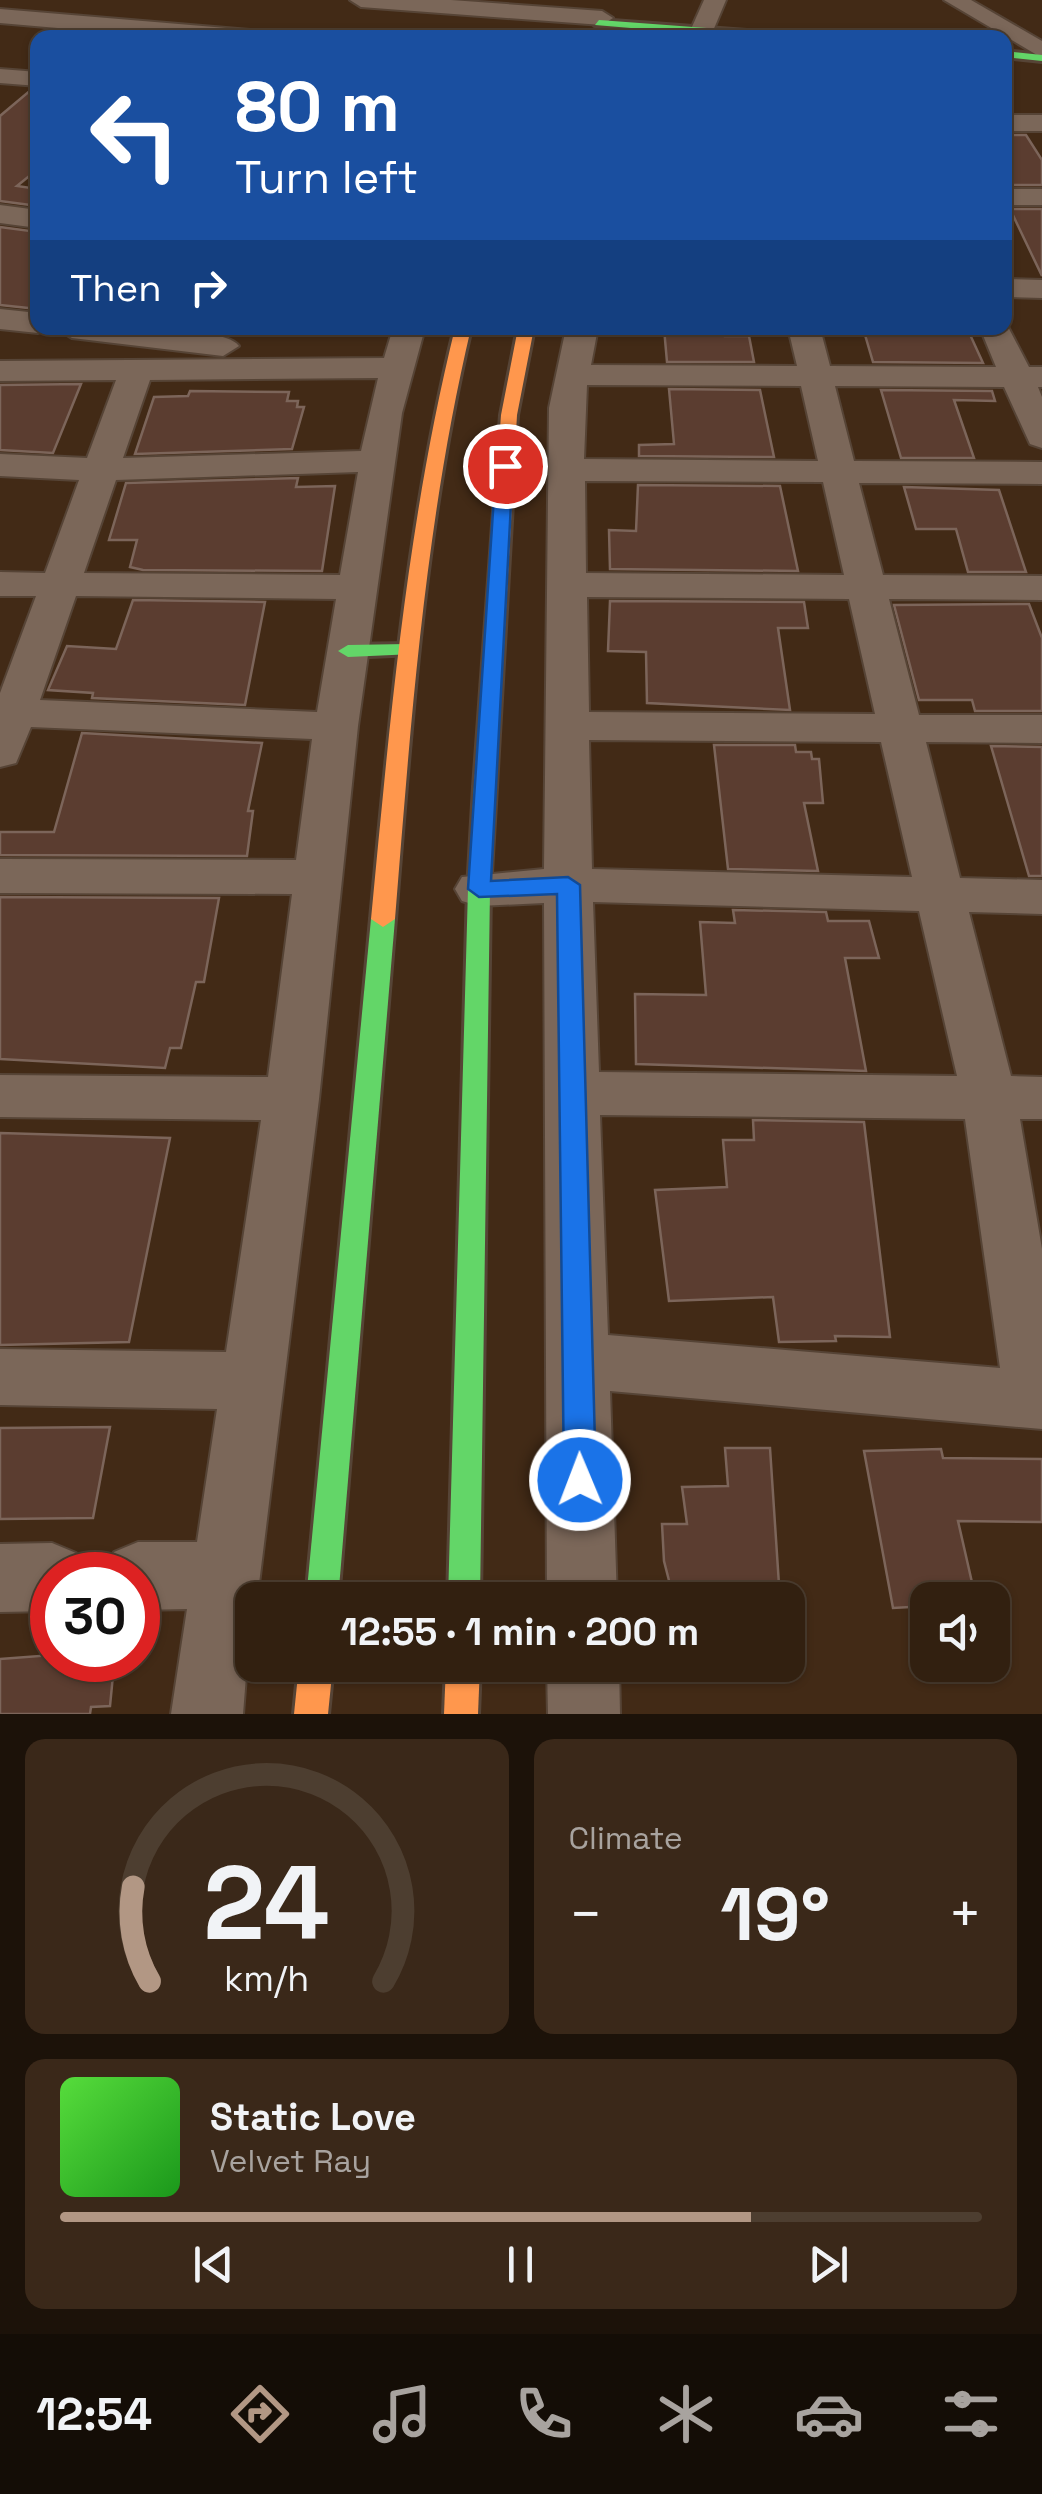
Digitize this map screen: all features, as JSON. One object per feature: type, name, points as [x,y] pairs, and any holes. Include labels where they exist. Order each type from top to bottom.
[{"type":"main road","points":[[623,30],[642,0]]},
{"type":"main road","points":[[665,30],[683,0]]},
{"type":"main road","points":[[1012,54],[1042,54]]},
{"type":"main road","points":[[1012,73],[1042,76]]},
{"type":"main road","points":[[324,1582],[407,650],[441,410],[461,335]]},
{"type":"main road","points":[[464,1582],[479,889],[509,415],[525,335]]},
{"type":"main road","points":[[348,651],[407,650]]},
{"type":"main road","points":[[311,1714],[314,1682]]},
{"type":"main road","points":[[462,1682],[462,1714]]},
{"type":"street","points":[[110,25],[138,0]]},
{"type":"street","points":[[361,0],[600,20]]},
{"type":"street","points":[[702,30],[715,0]]},
{"type":"street","points":[[955,0],[1003,30]]},
{"type":"street","points":[[0,16],[168,30]]},
{"type":"street","points":[[1012,35],[1042,54]]},
{"type":"street","points":[[1,76],[30,78]]},
{"type":"street","points":[[1012,123],[1042,123]]},
{"type":"street","points":[[1012,197],[1042,197]]},
{"type":"street","points":[[1012,288],[1042,289]]},
{"type":"street","points":[[0,318],[30,322]]},
{"type":"street","points":[[188,335],[402,348]]},
{"type":"street","points":[[578,1360],[1039,1400],[989,1098],[806,335]]},
{"type":"street","points":[[1001,335],[1030,377],[1042,437]]},
{"type":"street","points":[[0,371],[136,372],[402,348]]},
{"type":"street","points":[[207,1714],[292,1099],[336,726],[379,461],[402,348]]},
{"type":"street","points":[[582,1582],[568,885],[566,470],[566,408],[578,351],[816,376],[1030,377]]},
{"type":"street","points":[[0,753],[7,712],[60,584],[136,372]]},
{"type":"street","points":[[0,465],[102,470],[379,461]]},
{"type":"street","points":[[566,470],[1042,473]]},
{"type":"street","points":[[0,584],[358,586]]},
{"type":"street","points":[[567,585],[1042,588]]},
{"type":"street","points":[[7,712],[336,726]]},
{"type":"street","points":[[567,726],[1042,729]]},
{"type":"street","points":[[0,876],[318,877]]},
{"type":"street","points":[[479,889],[568,885],[1042,897]]},
{"type":"street","points":[[572,1093],[1042,1098]]},
{"type":"street","points":[[0,1096],[292,1099]]},
{"type":"street","points":[[0,1377],[254,1381]]},
{"type":"street","points":[[160,1576],[226,1576]]},
{"type":"street","points":[[0,1578],[30,1578]]},
{"type":"street","points":[[583,1682],[584,1714]]},
{"type":"building","points":[[30,91],[30,175],[17,186],[30,188],[30,205],[0,201],[0,116]]},
{"type":"building","points":[[1012,135],[1026,135],[1042,160],[1042,185],[1012,185]]},
{"type":"building","points":[[1012,209],[1042,209],[1042,276],[1012,213]]},
{"type":"building","points":[[0,227],[30,231],[30,308],[0,305]]},
{"type":"building","points":[[665,335],[749,336],[754,362],[667,362]]},
{"type":"building","points":[[865,335],[970,335],[983,363],[873,362]]},
{"type":"building","points":[[81,384],[53,453],[0,450],[0,385]]},
{"type":"building","points":[[669,389],[760,390],[774,457],[639,456],[639,445],[674,444]]},
{"type":"building","points":[[881,390],[992,391],[995,401],[954,400],[974,458],[901,458]]},
{"type":"building","points":[[190,391],[289,392],[287,401],[298,401],[297,407],[304,407],[292,449],[135,454],[154,397],[188,396]]},
{"type":"building","points":[[298,478],[296,487],[335,486],[322,571],[143,570],[130,567],[137,540],[109,540],[126,483]]},
{"type":"building","points":[[638,485],[780,486],[798,571],[610,569],[609,530],[636,531]]},
{"type":"building","points":[[904,487],[999,490],[1026,572],[968,572],[956,529],[916,529]]},
{"type":"building","points":[[133,600],[265,602],[245,705],[92,698],[93,693],[48,690],[67,646],[116,649]]},
{"type":"building","points":[[610,601],[804,602],[808,628],[778,628],[790,710],[647,703],[646,652],[608,651]]},
{"type":"building","points":[[1029,604],[1042,638],[1042,711],[975,711],[972,700],[919,700],[894,605]]},
{"type":"building","points":[[82,733],[262,743],[248,811],[253,811],[247,856],[0,855],[0,832],[54,832]]},
{"type":"building","points":[[714,745],[795,745],[796,752],[811,752],[812,759],[819,759],[823,803],[804,803],[818,871],[728,869]]},
{"type":"building","points":[[991,746],[1042,747],[1042,876],[1029,876]]},
{"type":"building","points":[[0,897],[219,898],[204,982],[196,982],[181,1048],[170,1048],[165,1068],[0,1059]]},
{"type":"building","points":[[733,910],[826,912],[828,921],[869,921],[879,958],[845,958],[866,1071],[636,1064],[635,994],[706,995],[700,922],[735,923]]},
{"type":"building","points":[[753,1120],[864,1122],[890,1337],[835,1336],[836,1341],[779,1342],[773,1297],[669,1301],[655,1190],[727,1187],[723,1140],[754,1140]]},
{"type":"building","points":[[0,1133],[170,1138],[129,1342],[0,1345]]},
{"type":"building","points":[[110,1427],[93,1518],[0,1519],[0,1428]]},
{"type":"building","points":[[725,1448],[770,1448],[779,1582],[669,1582],[662,1524],[687,1524],[682,1487],[728,1486]]},
{"type":"building","points":[[941,1449],[943,1458],[1042,1459],[1042,1522],[958,1521],[972,1582],[910,1582],[910,1607],[893,1608],[864,1451]]},
{"type":"building","points":[[30,1657],[30,1682],[112,1682],[110,1706],[91,1707],[90,1714],[0,1714],[0,1659]]},
{"type":"traffic: fast","points":[[599,23],[694,30]]},
{"type":"traffic: fast","points":[[1012,55],[1042,58]]},
{"type":"traffic: fast","points":[[348,651],[407,650]]},
{"type":"traffic: fast","points":[[464,1582],[479,889],[485,787]]},
{"type":"traffic: fast","points":[[324,1582],[383,919]]},
{"type":"traffic: slow","points":[[383,919],[420,547],[461,335]]},
{"type":"traffic: slow","points":[[485,787],[509,415],[525,335]]},
{"type":"traffic: slow","points":[[311,1714],[314,1682]]},
{"type":"traffic: slow","points":[[461,1714],[462,1682]]},
{"type":"route","points":[[505,466],[479,889],[568,885],[580,1480]]}]
